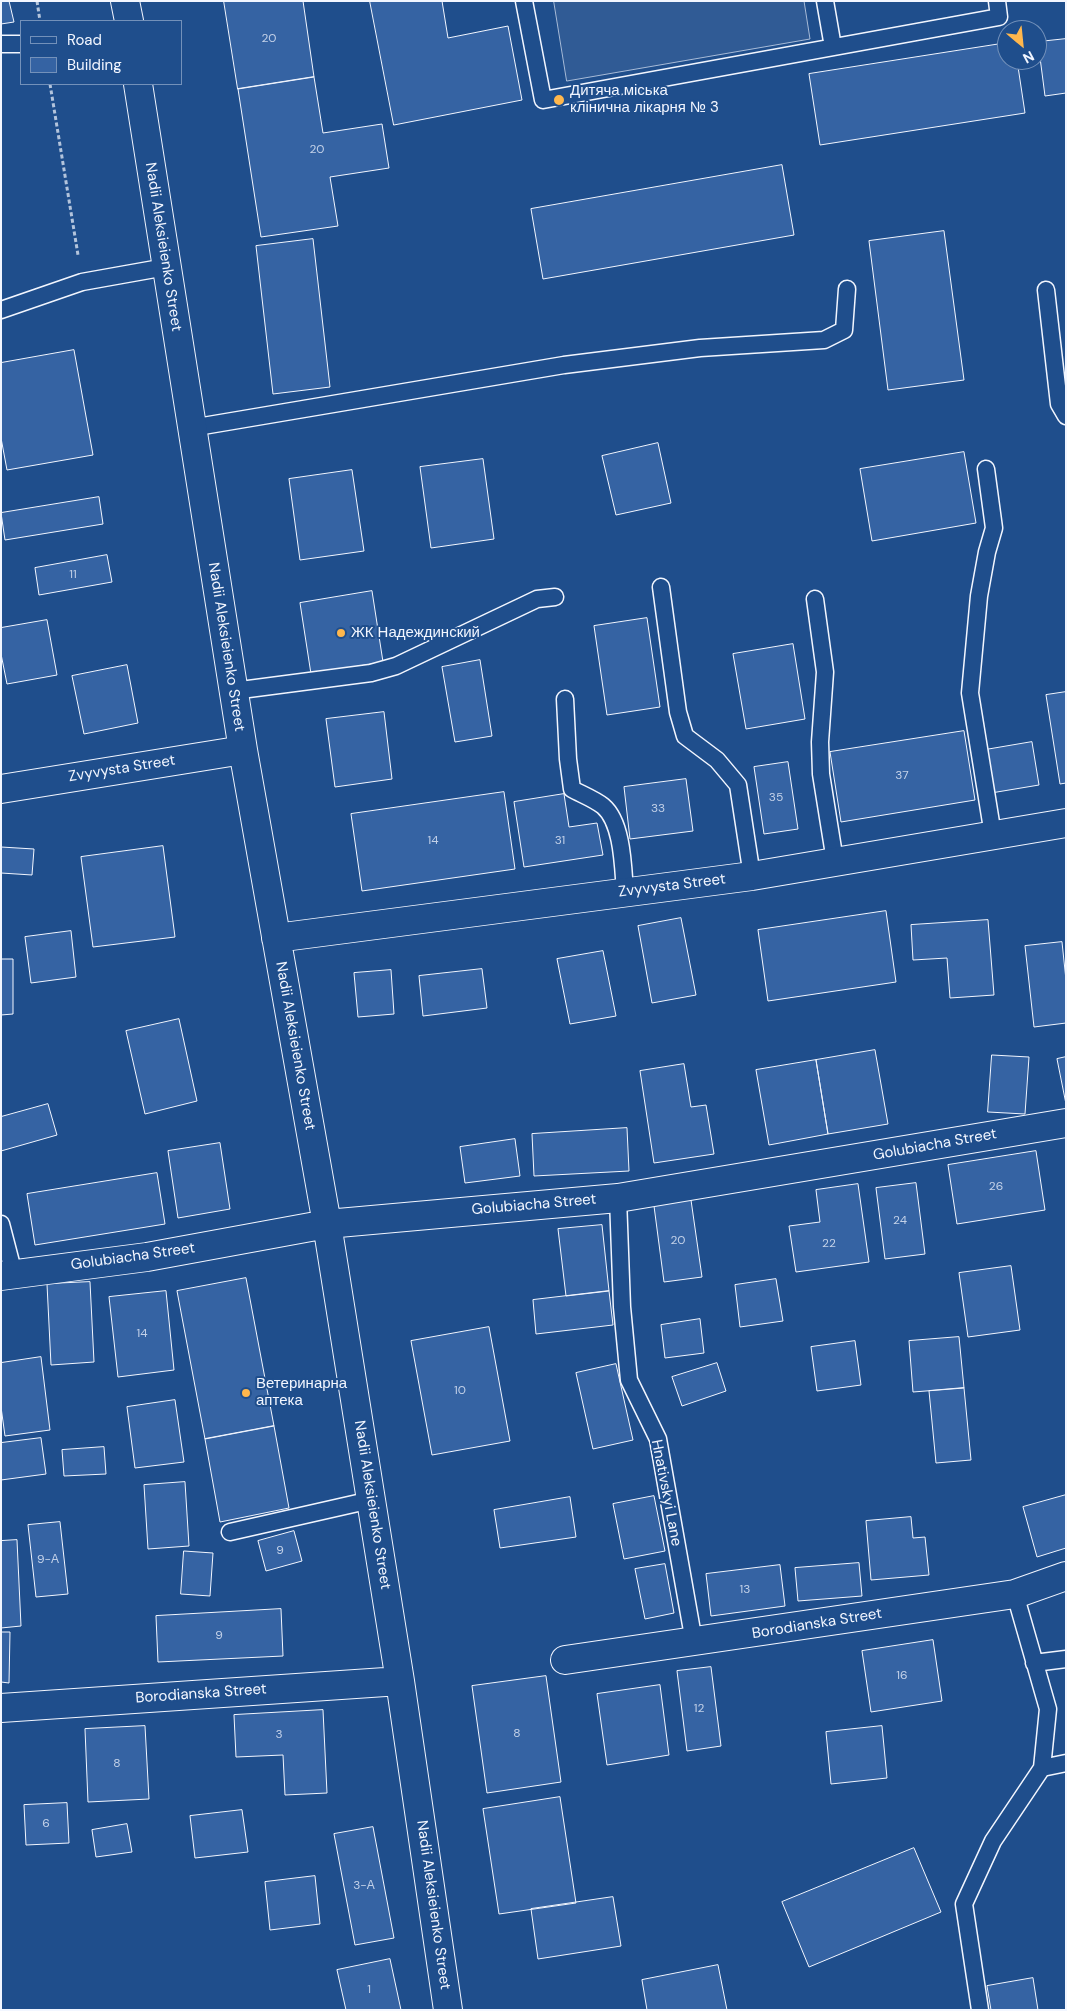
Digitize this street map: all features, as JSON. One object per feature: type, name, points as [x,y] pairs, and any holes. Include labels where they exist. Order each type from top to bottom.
[{"type":"street","points":[[125,1],[129,20]]},
{"type":"street","name":"Nadii Aleksieienko Street","points":[[138,85],[242,750],[327,1224],[372,1500],[448,2010]]},
{"type":"street","name":"Zvyvysta Street","points":[[1,789],[242,750]]},
{"type":"street","name":"Zvyvysta Street","points":[[276,938],[752,876],[1066,823]]},
{"type":"street","name":"Golubiacha Street","points":[[8,1275],[148,1257],[327,1224],[618,1198],[1066,1123]]},
{"type":"street","name":"Borodianska Street","points":[[565,1660],[1015,1594],[1066,1576]]},
{"type":"street","name":"Borodianska Street","points":[[1,1708],[400,1681]]},
{"type":"lane","points":[[524,1],[543,100],[999,17],[997,1]]},
{"type":"lane","points":[[825,1],[833,47]]},
{"type":"lane","points":[[1,44],[20,44]]},
{"type":"lane","points":[[1,310],[82,282],[166,267]]},
{"type":"lane","points":[[192,428],[564,365],[700,348],[824,340],[844,330],[847,289]]},
{"type":"lane","points":[[1046,290],[1059,404],[1066,416]]},
{"type":"lane","points":[[986,469],[994,528],[987,552],[979,596],[970,694],[993,835]]},
{"type":"lane","points":[[661,587],[678,712],[685,736],[717,760],[738,785],[752,876]]},
{"type":"lane","points":[[234,691],[371,673],[396,666],[537,599],[556,597]]},
{"type":"lane","points":[[815,599],[826,672],[820,742],[821,774],[836,861]]},
{"type":"lane","points":[[565,699],[568,759],[572,789],[603,806],[614,821],[620,846],[625,892]]},
{"type":"lane","name":"Hnativskyi Lane","points":[[618,1198],[622,1307],[629,1380],[658,1439],[694,1642]]},
{"type":"lane","points":[[1,1224],[8,1275]]},
{"type":"lane","points":[[230,1532],[372,1500]]},
{"type":"lane","points":[[980,2010],[964,1904],[993,1841],[1042,1768],[1048,1709],[1015,1594]]},
{"type":"lane","points":[[1034,1663],[1066,1659]]},
{"type":"lane","points":[[1042,1768],[1066,1763]]},
{"type":"path","points":[[37,1],[40,20]]},
{"type":"path","points":[[50,85],[82,282]]},
{"type":"shaded area","points":[[554,1],[804,1],[810,39],[567,81]]},
{"type":"building","points":[[1,1],[9,1],[14,22],[1,24]]},
{"type":"building","points":[[224,1],[303,1],[314,77],[238,89]]},
{"type":"building","points":[[370,1],[442,1],[448,38],[508,26],[522,100],[394,125]]},
{"type":"building","points":[[1066,39],[1066,93],[1045,96],[1042,70],[1047,70],[1047,41]]},
{"type":"building","points":[[997,45],[997,70],[1019,70],[1025,113],[820,145],[809,74]]},
{"type":"building","points":[[314,77],[323,133],[382,124],[389,168],[330,177],[338,226],[261,237],[238,89]]},
{"type":"building","points":[[782,165],[794,235],[543,279],[531,209]]},
{"type":"building","points":[[944,231],[964,380],[888,390],[869,241]]},
{"type":"building","points":[[313,239],[330,387],[273,394],[256,246]]},
{"type":"building","points":[[74,350],[93,455],[7,470],[1,438],[1,363]]},
{"type":"building","points":[[658,443],[671,503],[616,515],[602,456]]},
{"type":"building","points":[[964,452],[976,523],[872,541],[860,469]]},
{"type":"building","points":[[483,459],[494,539],[431,548],[420,467]]},
{"type":"building","points":[[352,470],[364,551],[300,560],[289,479]]},
{"type":"building","points":[[99,497],[103,524],[5,540],[1,513]]},
{"type":"building","points":[[107,555],[112,582],[39,595],[35,568]]},
{"type":"building","name":"ЖК Надеждинский","points":[[372,591],[383,662],[311,674],[300,603]]},
{"type":"building","points":[[647,618],[660,707],[607,715],[594,626]]},
{"type":"building","points":[[47,620],[57,675],[7,684],[1,654],[1,628]]},
{"type":"building","points":[[793,644],[805,719],[746,729],[733,654]]},
{"type":"building","points":[[480,660],[492,736],[455,742],[442,667]]},
{"type":"building","points":[[127,665],[138,723],[84,734],[72,676]]},
{"type":"building","points":[[1066,692],[1066,783],[1060,784],[1046,695]]},
{"type":"building","points":[[384,712],[392,779],[335,787],[326,719]]},
{"type":"building","points":[[964,731],[975,800],[841,822],[830,752]]},
{"type":"building","points":[[1032,742],[1039,785],[991,793],[985,750]]},
{"type":"building","points":[[788,762],[798,829],[764,834],[754,767]]},
{"type":"building","points":[[686,779],[693,831],[630,839],[624,787]]},
{"type":"building","points":[[504,792],[515,869],[362,891],[351,814]]},
{"type":"building","points":[[564,794],[569,827],[597,823],[603,855],[524,867],[514,802]]},
{"type":"building","points":[[163,846],[175,937],[93,947],[81,857]]},
{"type":"building","points":[[1,847],[34,849],[32,875],[1,873]]},
{"type":"building","points":[[886,911],[896,982],[768,1001],[758,930]]},
{"type":"building","points":[[681,918],[696,995],[652,1003],[638,926]]},
{"type":"building","points":[[988,920],[994,995],[950,998],[947,958],[913,960],[911,925]]},
{"type":"building","points":[[71,931],[76,977],[31,983],[25,937]]},
{"type":"building","points":[[1062,942],[1066,980],[1066,1023],[1034,1027],[1025,946]]},
{"type":"building","points":[[603,951],[616,1016],[570,1024],[557,959]]},
{"type":"building","points":[[1,959],[13,959],[13,1014],[1,1015]]},
{"type":"building","points":[[482,969],[487,1008],[423,1016],[419,976]]},
{"type":"building","points":[[391,970],[394,1014],[358,1017],[354,973]]},
{"type":"building","points":[[179,1019],[197,1101],[145,1114],[126,1031]]},
{"type":"building","points":[[875,1050],[888,1124],[828,1134],[816,1060]]},
{"type":"building","points":[[992,1055],[1029,1057],[1025,1114],[988,1112]]},
{"type":"building","points":[[1066,1057],[1066,1104],[1057,1059]]},
{"type":"building","points":[[816,1060],[828,1134],[769,1145],[756,1070]]},
{"type":"building","points":[[684,1064],[691,1107],[706,1105],[714,1154],[654,1163],[640,1071]]},
{"type":"building","points":[[48,1104],[57,1135],[1,1151],[1,1117]]},
{"type":"building","points":[[627,1128],[629,1171],[534,1176],[532,1134]]},
{"type":"building","points":[[515,1139],[520,1176],[465,1183],[460,1147]]},
{"type":"building","points":[[220,1143],[230,1209],[178,1218],[168,1151]]},
{"type":"building","points":[[1036,1151],[1045,1210],[957,1224],[948,1165]]},
{"type":"building","points":[[157,1173],[165,1224],[35,1245],[27,1194]]},
{"type":"building","points":[[916,1183],[925,1254],[885,1259],[876,1188]]},
{"type":"building","points":[[858,1184],[869,1262],[796,1272],[789,1226],[820,1222],[816,1190]]},
{"type":"building","points":[[691,1200],[702,1277],[664,1282],[654,1206]]},
{"type":"building","points":[[602,1225],[609,1291],[566,1296],[558,1229]]},
{"type":"building","points":[[1011,1266],[1020,1330],[968,1337],[959,1273]]},
{"type":"building","points":[[246,1278],[274,1426],[205,1439],[177,1291]]},
{"type":"building","points":[[776,1279],[783,1321],[740,1327],[735,1285]]},
{"type":"building","points":[[90,1282],[94,1362],[51,1365],[47,1284]]},
{"type":"building","points":[[166,1291],[174,1370],[118,1377],[109,1297]]},
{"type":"building","points":[[609,1291],[613,1325],[536,1334],[533,1300]]},
{"type":"building","points":[[700,1319],[704,1353],[665,1358],[661,1325]]},
{"type":"building","points":[[489,1327],[510,1441],[432,1455],[411,1341]]},
{"type":"building","points":[[959,1337],[964,1388],[913,1392],[909,1341]]},
{"type":"building","points":[[855,1341],[861,1385],[817,1391],[811,1347]]},
{"type":"building","points":[[41,1357],[50,1430],[5,1436],[1,1407],[1,1363]]},
{"type":"building","points":[[717,1363],[726,1391],[682,1406],[672,1377]]},
{"type":"building","points":[[616,1364],[633,1440],[593,1449],[576,1373]]},
{"type":"building","points":[[964,1388],[971,1460],[936,1463],[929,1391]]},
{"type":"building","points":[[175,1400],[184,1462],[135,1468],[127,1407]]},
{"type":"building","points":[[274,1426],[289,1508],[220,1522],[205,1439]]},
{"type":"building","points":[[41,1438],[46,1474],[1,1480],[1,1443]]},
{"type":"building","points":[[104,1447],[106,1474],[64,1476],[62,1450]]},
{"type":"building","points":[[185,1482],[189,1546],[148,1549],[144,1485]]},
{"type":"building","points":[[1066,1495],[1066,1548],[1037,1557],[1023,1507]]},
{"type":"building","points":[[654,1496],[665,1551],[624,1559],[613,1504]]},
{"type":"building","points":[[570,1497],[576,1537],[500,1548],[494,1510]]},
{"type":"building","points":[[911,1517],[913,1538],[925,1537],[929,1575],[871,1580],[866,1521]]},
{"type":"building","points":[[60,1522],[68,1594],[36,1597],[28,1525]]},
{"type":"building","points":[[294,1531],[302,1561],[266,1571],[258,1541]]},
{"type":"building","points":[[17,1540],[21,1626],[1,1628],[1,1541]]},
{"type":"building","points":[[184,1551],[213,1553],[210,1596],[181,1594]]},
{"type":"building","points":[[859,1563],[862,1596],[798,1601],[795,1568]]},
{"type":"building","points":[[665,1564],[674,1613],[645,1619],[635,1569]]},
{"type":"building","points":[[780,1565],[785,1606],[711,1616],[706,1574]]},
{"type":"building","points":[[281,1609],[283,1656],[158,1662],[156,1616]]},
{"type":"building","points":[[1,1632],[10,1632],[9,1683],[1,1682]]},
{"type":"building","points":[[933,1640],[942,1701],[871,1712],[862,1651]]},
{"type":"building","points":[[711,1667],[721,1746],[687,1751],[677,1671]]},
{"type":"building","points":[[546,1676],[561,1782],[487,1793],[472,1686]]},
{"type":"building","points":[[660,1685],[669,1755],[607,1765],[597,1694]]},
{"type":"building","points":[[323,1710],[327,1793],[285,1795],[283,1755],[236,1757],[234,1715]]},
{"type":"building","points":[[145,1726],[149,1799],[88,1802],[85,1729]]},
{"type":"building","points":[[882,1726],[887,1778],[831,1784],[826,1732]]},
{"type":"building","points":[[560,1797],[576,1903],[499,1914],[483,1809]]},
{"type":"building","points":[[67,1803],[69,1843],[26,1845],[24,1805]]},
{"type":"building","points":[[242,1810],[248,1852],[195,1858],[190,1816]]},
{"type":"building","points":[[127,1824],[132,1852],[96,1857],[92,1830]]},
{"type":"building","points":[[373,1827],[394,1938],[355,1945],[334,1834]]},
{"type":"building","points":[[914,1848],[941,1912],[809,1967],[782,1902]]},
{"type":"building","points":[[315,1876],[320,1924],[270,1930],[265,1882]]},
{"type":"building","points":[[613,1897],[621,1946],[538,1959],[531,1909]]},
{"type":"building","points":[[390,1959],[401,2010],[346,2010],[337,1970]]},
{"type":"building","points":[[718,1965],[727,2010],[647,2010],[642,1980]]},
{"type":"building","points":[[1033,1978],[1038,2010],[991,2010],[987,1986]]},
{"type":"place","name":"Дитяча міська клінична лікарня № 3","points":[[559,100]]},
{"type":"place","name":"ЖК Надеждинский","points":[[341,633]]},
{"type":"place","name":"Ветеринарна аптека","points":[[246,1393]]}]
